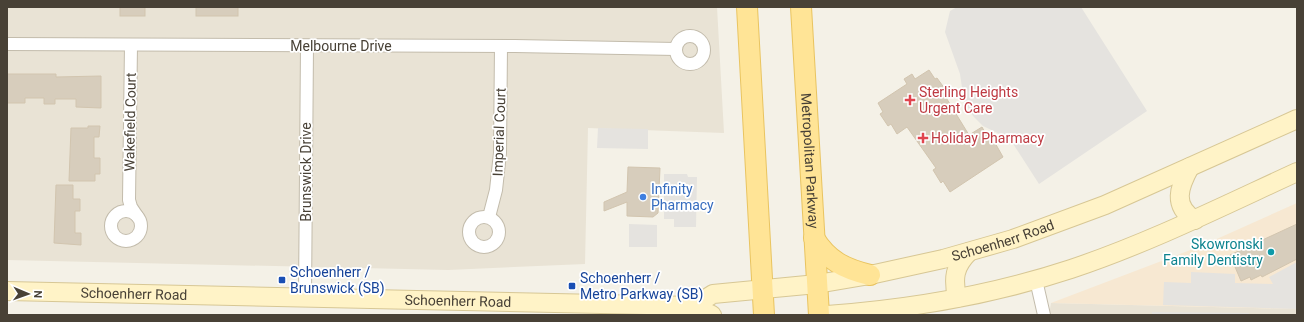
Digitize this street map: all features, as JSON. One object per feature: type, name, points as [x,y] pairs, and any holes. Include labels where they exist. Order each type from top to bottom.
[{"type":"main road","points":[[747,7],[764,315]]},
{"type":"main road","name":"Metropolitan Parkway","points":[[801,7],[819,315]]},
{"type":"main road","name":"Schoenherr Road","points":[[694,306],[713,294],[817,284],[870,275],[969,252],[1073,218],[1297,119]]},
{"type":"main road","points":[[1190,167],[1183,180],[1180,197],[1183,210],[1195,220]]},
{"type":"main road","points":[[827,315],[908,306],[957,298],[1036,280],[1112,254],[1195,220],[1297,172]]},
{"type":"main road","points":[[814,238],[821,248],[834,261],[851,270],[870,275]]},
{"type":"main road","points":[[957,298],[954,280],[955,273],[961,260],[969,252]]},
{"type":"main road","name":"Schoenherr Road","points":[[7,291],[694,306],[712,315]]},
{"type":"street","name":"Melbourne Drive","points":[[7,44],[501,46],[676,49]]},
{"type":"street","name":"Wakefield Court","points":[[129,200],[111,221],[111,231],[114,236],[123,241],[133,239],[137,236],[141,226],[129,200],[131,45]]},
{"type":"street","name":"Brunswick Drive","points":[[305,298],[307,46]]},
{"type":"street","name":"Imperial Court","points":[[489,217],[496,190],[499,159],[501,46]]},
{"type":"street","points":[[118,213],[128,211],[137,216]]},
{"type":"street","points":[[1036,280],[1044,315]]},
{"type":"shaded area","points":[[7,7],[717,7],[724,133],[588,128],[585,264],[448,270],[7,260]]},
{"type":"shaded area","points":[[957,7],[1081,7],[1147,111],[1039,184],[1010,139],[983,126],[973,116],[964,101],[960,74],[945,32],[950,11]]},
{"type":"shaded area","points":[[598,128],[648,129],[648,149],[597,148]]},
{"type":"shaded area","points":[[664,174],[687,174],[688,177],[697,177],[696,227],[674,227],[674,219],[664,219]]},
{"type":"shaded area","points":[[1297,203],[1297,309],[1051,303],[1201,246]]},
{"type":"shaded area","points":[[629,224],[657,225],[657,247],[629,247]]},
{"type":"shaded area","points":[[1297,262],[1297,309],[1163,305],[1164,282],[1191,283],[1191,272],[1235,274],[1235,283],[1273,284],[1269,277]]},
{"type":"shaded area","points":[[1051,303],[1297,309],[1297,315],[1049,315]]},
{"type":"shaded area","points":[[1152,312],[1249,313],[1249,315],[1152,315]]},
{"type":"building","points":[[120,7],[145,7],[145,16],[120,16]]},
{"type":"building","points":[[196,7],[238,7],[238,16],[196,16]]},
{"type":"building","points":[[929,70],[935,79],[937,78],[945,89],[942,91],[969,135],[982,127],[987,136],[990,134],[1003,157],[950,192],[943,181],[941,183],[933,170],[936,168],[907,127],[897,134],[891,124],[888,126],[880,114],[883,112],[878,103],[907,84],[904,79],[912,74],[915,79]]},
{"type":"building","points":[[7,74],[56,74],[56,77],[101,76],[101,108],[76,107],[76,99],[55,99],[55,104],[44,104],[44,98],[25,98],[25,103],[7,103]]},
{"type":"building","points":[[88,126],[100,126],[99,137],[94,137],[94,158],[100,158],[100,174],[95,174],[95,181],[69,181],[71,128],[88,128]]},
{"type":"building","name":"Infinity Pharmacy","points":[[628,167],[660,168],[658,213],[653,217],[627,216],[627,202],[604,211],[604,202],[627,192]]},
{"type":"building","points":[[56,185],[73,185],[73,199],[80,199],[80,211],[75,211],[75,233],[81,233],[81,245],[54,243]]},
{"type":"building","points":[[1297,224],[1297,259],[1262,277],[1261,275],[1251,280],[1250,277],[1241,281],[1230,255]]},
{"type":"place","name":"Sterling Heights Urgent Care","points":[[910,100]]},
{"type":"place","name":"Holiday Pharmacy","points":[[923,138]]},
{"type":"place","name":"Infinity Pharmacy","points":[[643,197]]},
{"type":"place","name":"Skowronski Family Dentistry","points":[[1271,252]]},
{"type":"place","name":"Schoenherr / Brunswick (SB)","points":[[282,280]]},
{"type":"place","name":"Schoenherr / Metro Parkway (SB)","points":[[572,286]]}]
